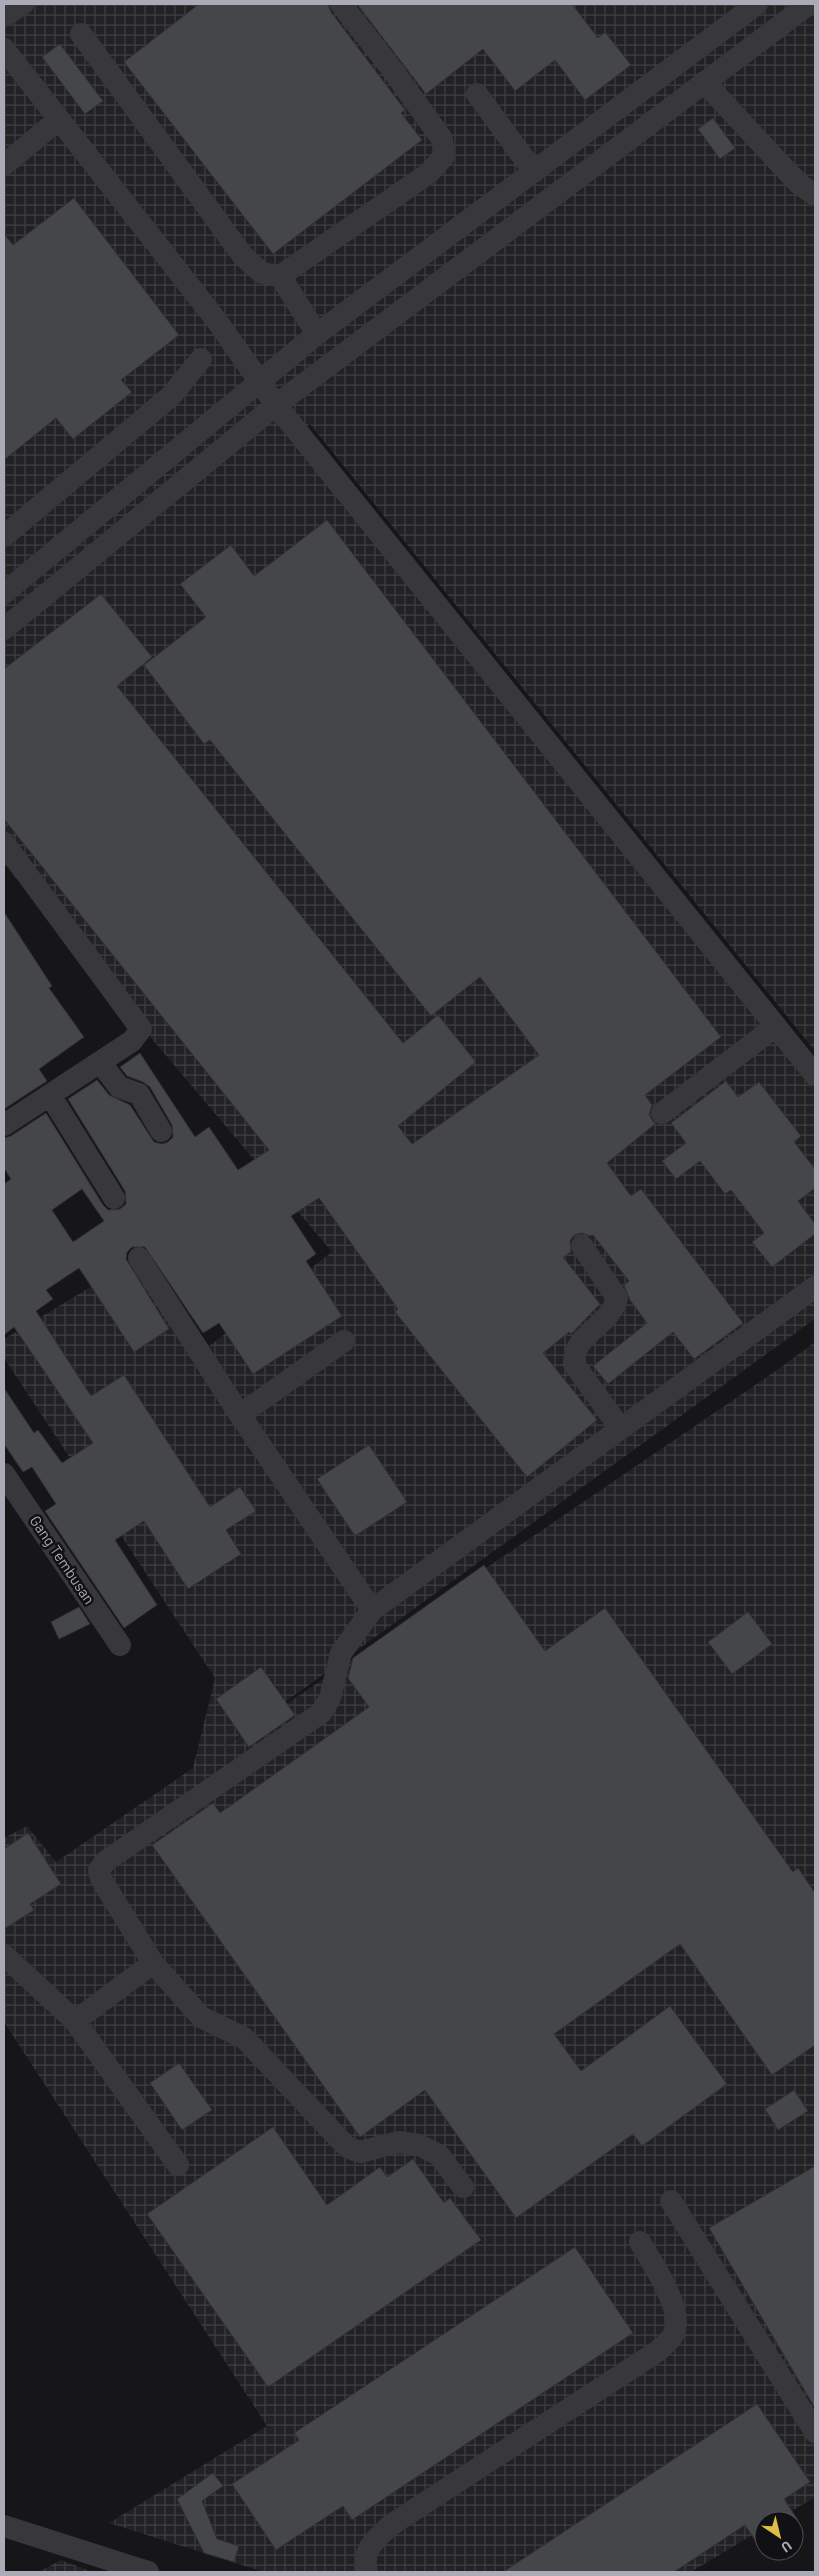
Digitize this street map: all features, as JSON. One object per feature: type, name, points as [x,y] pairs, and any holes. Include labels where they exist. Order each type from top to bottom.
[{"type":"street","points":[[4,16],[22,4]]},
{"type":"street","points":[[81,34],[244,256],[262,273],[280,276],[429,173],[444,156],[442,140],[391,68],[341,4]]},
{"type":"street","points":[[33,605],[10,588],[317,334],[757,4]]},
{"type":"street","points":[[4,629],[276,405],[704,82],[795,8]]},
{"type":"street","points":[[4,50],[217,321],[276,405],[815,1075]]},
{"type":"street","points":[[704,82],[800,184],[815,195]]},
{"type":"street","points":[[477,94],[534,172]]},
{"type":"street","points":[[4,165],[58,120]]},
{"type":"street","points":[[280,276],[317,334]]},
{"type":"street","points":[[4,536],[171,396],[200,359]]},
{"type":"street","points":[[4,844],[142,1029],[132,1041],[4,1125]]},
{"type":"street","points":[[662,1113],[776,1026]]},
{"type":"street","points":[[100,1062],[119,1087],[139,1094],[160,1131]]},
{"type":"street","points":[[50,1095],[114,1198]]},
{"type":"street","points":[[582,1246],[617,1298],[615,1307],[610,1315],[578,1345],[574,1354],[574,1364],[620,1428]]},
{"type":"street","points":[[139,1258],[240,1415],[372,1610]]},
{"type":"street","points":[[463,2187],[439,2154],[419,2145],[400,2142],[360,2152],[347,2147],[244,2038],[201,2016],[154,1963],[101,1879],[99,1870],[106,1861],[321,1713],[330,1698],[341,1653],[372,1610],[815,1287]]},
{"type":"street","points":[[240,1415],[344,1341]]},
{"type":"street","name":"Gang Tembusan","points":[[4,1474],[120,1645]]},
{"type":"street","points":[[4,1954],[75,2021],[178,2165]]},
{"type":"street","points":[[75,2021],[154,1963]]},
{"type":"street","points":[[671,2201],[815,2432]]},
{"type":"street","points":[[367,2572],[364,2561],[372,2542],[391,2524],[658,2351],[673,2336],[677,2317],[673,2304],[640,2242]]},
{"type":"street","points":[[4,2526],[148,2572]]},
{"type":"street","points":[[85,2572],[106,2560]]},
{"type":"shaded area","points":[[4,4],[815,4],[815,1051],[310,424],[290,439],[815,1085],[815,1319],[216,1752],[780,1368],[815,1342],[815,2497],[792,2511],[754,2511],[754,2534],[691,2572],[264,2572],[109,2523],[267,2426],[4,2022],[4,1838],[27,1826],[56,1862],[193,1768],[215,1678],[4,1358],[4,1339],[139,1258],[209,1346],[332,1252],[4,864]]},
{"type":"shaded area","points":[[61,2560],[93,2572],[38,2572]]},
{"type":"building","points":[[199,4],[328,4],[331,12],[405,110],[401,113],[422,140],[273,254],[124,62]]},
{"type":"building","points":[[357,4],[572,4],[598,38],[605,32],[631,65],[585,100],[555,60],[515,91],[483,49],[426,94]]},
{"type":"building","points":[[60,44],[103,101],[85,114],[42,57]]},
{"type":"building","points":[[713,118],[735,148],[720,159],[698,129]]},
{"type":"building","points":[[74,198],[179,335],[121,380],[132,392],[73,439],[56,418],[4,460],[4,234],[13,245]]},
{"type":"building","points":[[327,520],[721,1037],[645,1095],[652,1105],[649,1115],[655,1124],[607,1163],[631,1196],[641,1189],[743,1323],[694,1359],[673,1332],[608,1384],[593,1366],[647,1323],[630,1300],[624,1285],[629,1281],[593,1235],[590,1236],[582,1233],[574,1235],[570,1241],[571,1252],[563,1257],[600,1304],[571,1334],[569,1332],[543,1353],[597,1420],[527,1477],[395,1312],[398,1309],[319,1198],[291,1216],[316,1254],[306,1261],[342,1316],[253,1374],[219,1323],[203,1333],[145,1247],[132,1247],[127,1252],[126,1259],[169,1329],[134,1352],[79,1268],[46,1290],[53,1299],[36,1311],[91,1396],[124,1375],[210,1507],[240,1487],[256,1511],[226,1530],[241,1554],[188,1589],[144,1521],[115,1540],[157,1605],[124,1628],[45,1511],[56,1504],[32,1467],[23,1472],[4,1444],[4,1388],[34,1433],[38,1430],[62,1463],[93,1443],[14,1327],[4,1335],[4,1184],[11,1179],[4,1168],[4,1138],[11,1136],[46,1113],[103,1205],[108,1210],[120,1209],[126,1204],[125,1191],[68,1099],[97,1080],[109,1095],[130,1105],[154,1142],[162,1144],[168,1142],[173,1137],[172,1125],[150,1087],[127,1076],[120,1067],[140,1053],[195,1137],[209,1127],[238,1170],[269,1150],[4,819],[4,669],[101,594],[152,657],[117,686],[403,1043],[438,1015],[476,1062],[398,1126],[412,1144],[539,1055],[480,977],[431,1016],[210,740],[204,744],[144,665],[206,617],[180,584],[231,545],[254,576]],"holes":[[[82,1189],[104,1221],[73,1242],[52,1210]]]},
{"type":"building","points":[[4,912],[52,986],[49,988],[84,1037],[39,1069],[47,1081],[4,1109]]},
{"type":"building","points":[[726,1081],[738,1097],[759,1082],[801,1136],[794,1142],[815,1169],[815,1188],[798,1201],[815,1224],[815,1234],[772,1267],[752,1242],[764,1233],[731,1190],[725,1194],[700,1161],[676,1179],[662,1161],[686,1143],[671,1123]]},
{"type":"building","points":[[369,1445],[407,1502],[355,1536],[317,1479]]},
{"type":"building","points":[[484,1565],[545,1651],[605,1608],[793,1872],[798,1868],[815,1893],[815,2045],[772,2075],[680,1944],[554,2034],[581,2071],[670,2006],[727,2084],[642,2146],[633,2134],[516,2218],[425,2090],[360,2137],[152,1845],[213,1803],[220,1813],[369,1707],[348,1678],[353,1658]]},
{"type":"building","points":[[79,1607],[90,1624],[59,1639],[51,1622]]},
{"type":"building","points":[[748,1612],[772,1644],[732,1674],[708,1642]]},
{"type":"building","points":[[261,1667],[295,1715],[249,1747],[216,1699]]},
{"type":"building","points":[[28,1833],[61,1884],[30,1904],[34,1910],[4,1929],[4,1849]]},
{"type":"building","points":[[179,2063],[212,2110],[182,2130],[150,2083]]},
{"type":"building","points":[[794,2090],[808,2111],[778,2130],[765,2109]]},
{"type":"building","points":[[273,2127],[327,2205],[380,2167],[387,2177],[413,2159],[444,2203],[450,2198],[481,2240],[268,2387],[147,2214]]},
{"type":"building","points":[[815,2166],[815,2408],[709,2228]]},
{"type":"building","points":[[575,2247],[633,2333],[352,2520],[343,2506],[276,2550],[232,2484],[299,2440],[294,2433]]},
{"type":"building","points":[[757,2404],[810,2482],[784,2499],[792,2511],[754,2511],[754,2538],[745,2525],[674,2572],[503,2572]]},
{"type":"building","points":[[213,2473],[223,2486],[202,2501],[217,2539],[239,2546],[234,2562],[204,2553],[177,2499]]}]
